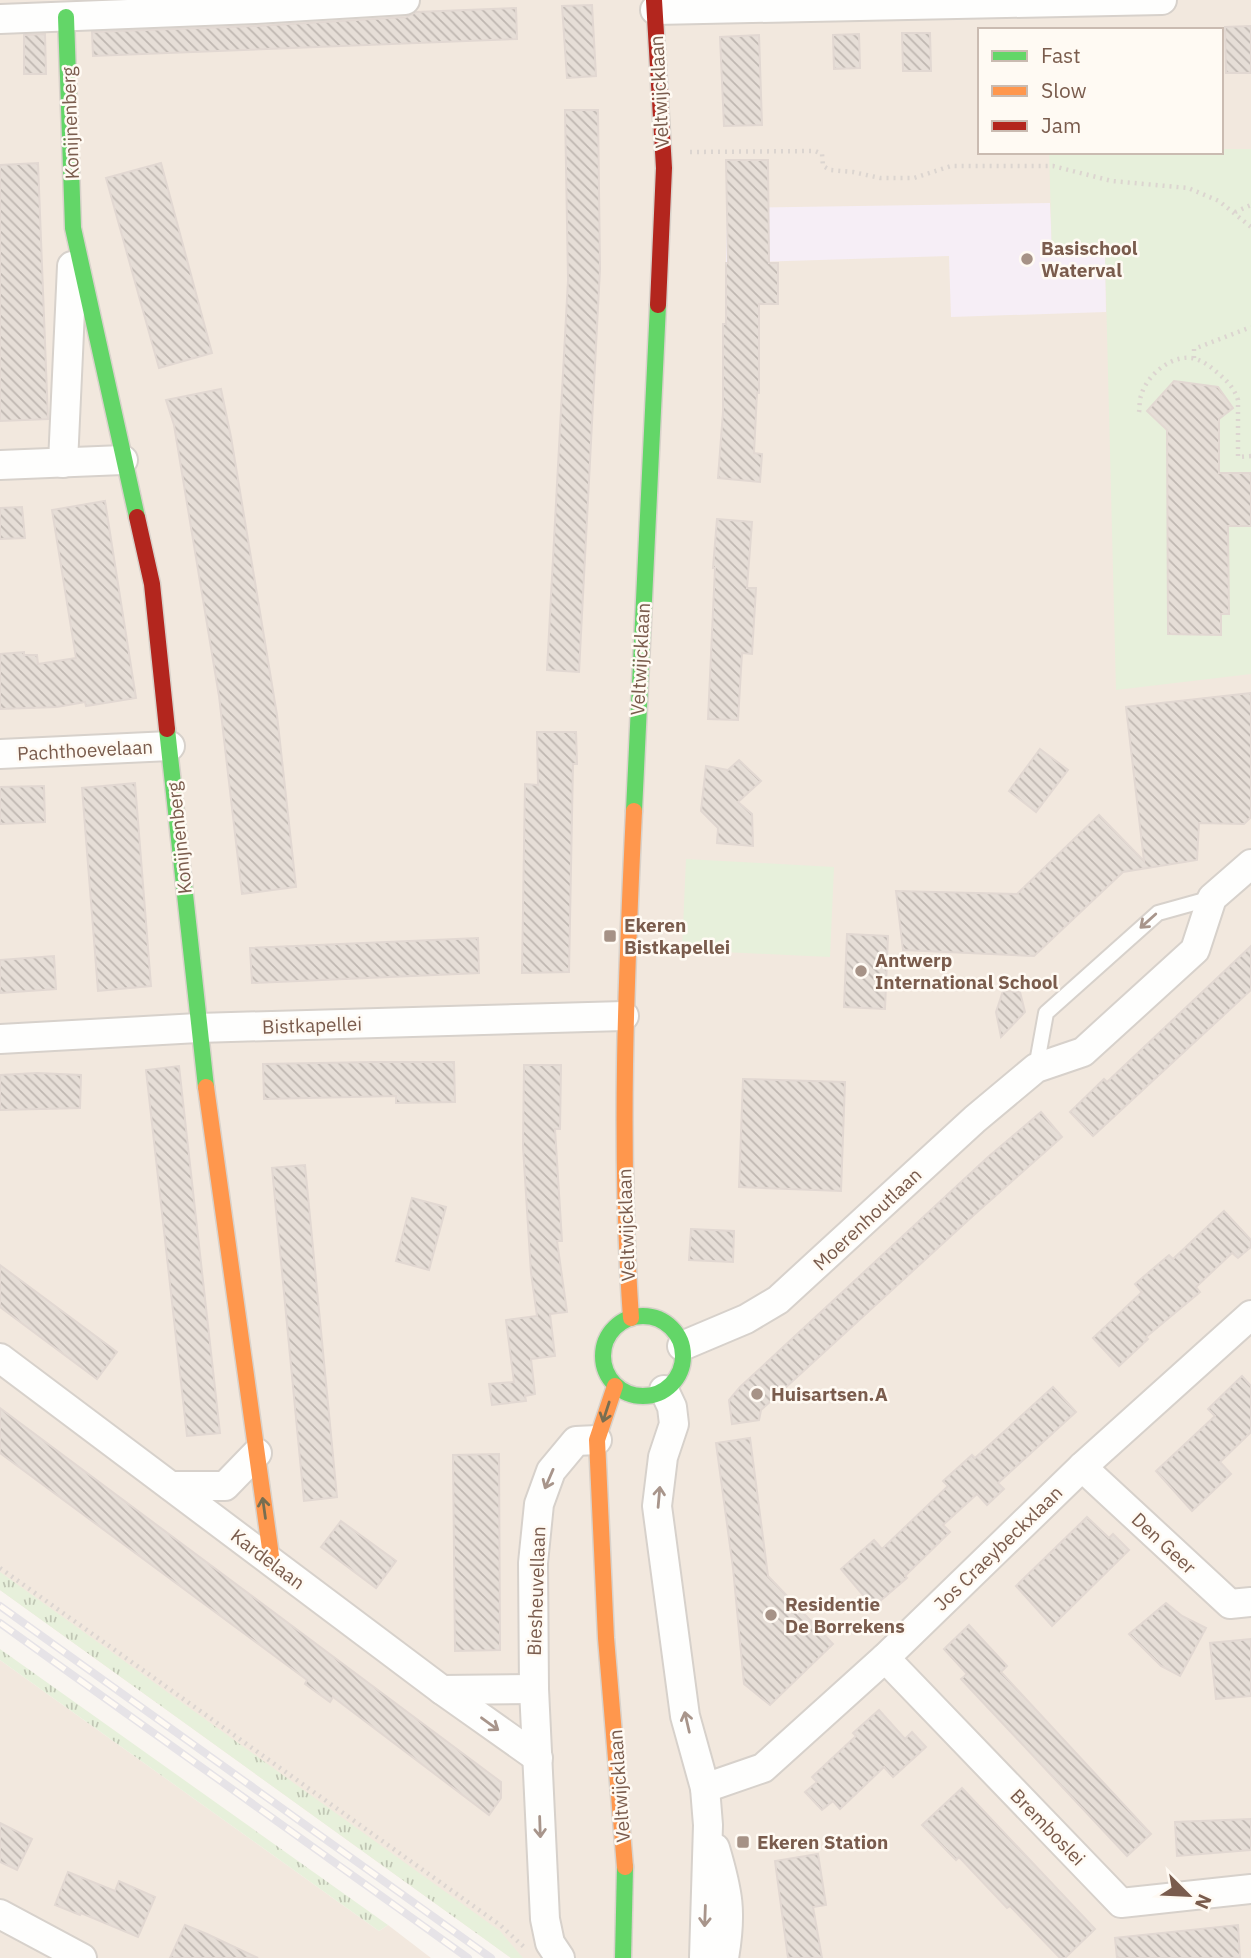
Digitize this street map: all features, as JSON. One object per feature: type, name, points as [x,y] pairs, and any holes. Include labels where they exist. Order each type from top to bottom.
[{"type":"street","points":[[0,19],[405,0]]},
{"type":"street","points":[[654,5],[1162,0]]},
{"type":"street","name":"Veltwijcklaan","points":[[631,1318],[625,1234],[624,1016],[663,152],[654,5]]},
{"type":"street","name":"Konijnenberg","points":[[63,463],[73,228],[66,17]]},
{"type":"street","name":"Konijnenberg","points":[[73,228],[152,583],[198,1028],[272,1563]]},
{"type":"street","points":[[0,465],[123,460]]},
{"type":"street","name":"Pachthoevelaan","points":[[0,754],[170,746]]},
{"type":"street","points":[[1212,898],[1251,864]]},
{"type":"street","name":"Moerenhoutlaan","points":[[682,1346],[746,1319],[778,1300],[965,1128],[1036,1068],[1083,1052],[1195,950],[1212,898]]},
{"type":"street","name":"Bistkapellei","points":[[0,1039],[198,1028],[624,1016]]},
{"type":"street","name":"Jos Craeybeckxlaan","points":[[705,1788],[763,1768],[885,1658],[1082,1467],[1251,1315]]},
{"type":"street","points":[[627,1414],[651,1393],[675,1379],[682,1366],[682,1346],[673,1330],[666,1323],[648,1316],[631,1318],[618,1324],[608,1336],[603,1350],[604,1368],[615,1385],[626,1392],[651,1393],[672,1407],[674,1424],[663,1457],[657,1506],[685,1716],[705,1788],[708,1825],[704,1958]]},
{"type":"street","name":"Kardelaan","points":[[0,1358],[442,1690],[538,1758]]},
{"type":"street","name":"Veltwijcklaan","points":[[615,1385],[600,1489],[606,1638],[626,1881],[623,1958]]},
{"type":"street","name":"Biesheuvellaan","points":[[559,1958],[550,1943],[545,1919],[534,1689],[533,1563],[540,1504],[551,1471],[576,1441],[606,1441]]},
{"type":"street","points":[[171,1486],[225,1486],[257,1453]]},
{"type":"street","name":"Den Geer","points":[[1082,1467],[1230,1604],[1251,1602]]},
{"type":"street","name":"Bremboslei","points":[[885,1658],[1121,1903],[1251,1889]]},
{"type":"street","points":[[442,1690],[534,1689]]},
{"type":"street","points":[[708,1825],[726,1884],[730,1915],[724,1958]]},
{"type":"street","points":[[0,1914],[82,1958]]},
{"type":"lane","points":[[1036,1068],[1046,1013],[1158,913],[1212,898]]},
{"type":"path","points":[[663,152],[815,151],[822,154],[823,166],[830,170],[880,178],[915,178],[951,166],[1042,164],[1112,181],[1188,188],[1203,193],[1235,212],[1251,227]]},
{"type":"path","points":[[1235,212],[1251,205]]},
{"type":"path","points":[[1194,358],[1194,349],[1251,327]]},
{"type":"path","points":[[1139,412],[1141,394],[1158,369],[1182,358],[1194,358],[1209,366],[1236,391],[1238,457],[1251,456]]},
{"type":"path","points":[[0,1568],[500,1925],[527,1950]]},
{"type":"shaded area","points":[[0,0],[1251,0],[1251,1958],[511,1958],[0,1590]]},
{"type":"shaded area","name":"Basischool Waterval","points":[[1050,203],[1052,251],[1105,252],[1106,312],[951,317],[949,256],[726,263],[727,208]]},
{"type":"shaded area","points":[[0,1660],[379,1931],[388,1925],[431,1958],[0,1958]]},
{"type":"green space","points":[[1223,149],[1251,149],[1251,674],[1116,690],[1105,253],[1052,251],[1049,154],[1223,154]]},
{"type":"green space","points":[[686,859],[834,867],[830,957],[682,950]]},
{"type":"green space","points":[[0,1572],[500,1931],[523,1958],[511,1958],[0,1590]]},
{"type":"green space","points":[[0,1649],[388,1925],[379,1931],[0,1660]]},
{"type":"building","points":[[592,5],[596,76],[567,78],[562,6]]},
{"type":"building","points":[[516,8],[517,39],[93,56],[92,32],[257,26],[406,17],[416,12]]},
{"type":"building","points":[[1251,26],[1251,73],[1226,73],[1225,27]]},
{"type":"building","points":[[902,33],[930,33],[931,71],[903,71]]},
{"type":"building","points":[[45,34],[46,74],[24,74],[24,35]]},
{"type":"building","points":[[859,34],[860,68],[834,69],[833,35]]},
{"type":"building","points":[[759,35],[762,125],[724,126],[720,37]]},
{"type":"building","points":[[565,110],[598,110],[600,269],[579,672],[547,670],[568,280]]},
{"type":"building","points":[[726,160],[768,160],[769,263],[778,263],[778,304],[759,304],[759,393],[754,453],[762,454],[760,482],[718,478],[723,412],[723,324],[726,324],[728,263]]},
{"type":"building","points":[[38,163],[48,419],[0,421],[0,165]]},
{"type":"building","points":[[161,163],[212,353],[159,368],[106,178]]},
{"type":"building","points":[[1174,381],[1218,387],[1233,408],[1219,419],[1219,473],[1251,473],[1251,526],[1228,526],[1229,614],[1221,614],[1221,635],[1168,634],[1167,430],[1147,411]]},
{"type":"building","points":[[221,389],[277,715],[296,887],[242,894],[219,696],[174,425],[166,400]]},
{"type":"building","points":[[105,501],[136,698],[86,706],[85,702],[57,707],[0,709],[0,654],[24,652],[24,655],[37,655],[38,664],[76,658],[52,510]]},
{"type":"building","points":[[22,507],[25,538],[0,539],[0,508]]},
{"type":"building","points":[[717,519],[752,522],[747,588],[756,588],[752,654],[742,653],[738,720],[708,719]]},
{"type":"building","points":[[1251,693],[1251,817],[1244,824],[1199,823],[1197,860],[1123,872],[1034,956],[903,950],[896,891],[1017,894],[1099,815],[1144,861],[1126,707]]},
{"type":"building","points":[[537,732],[576,732],[569,972],[522,973],[525,784],[538,785]]},
{"type":"building","points":[[1040,749],[1068,770],[1036,812],[1009,791]]},
{"type":"building","points":[[739,760],[761,781],[738,802],[752,814],[753,846],[717,843],[718,828],[701,811],[706,766],[728,770]]},
{"type":"building","points":[[135,783],[151,986],[98,991],[82,788]]},
{"type":"building","points":[[44,786],[45,822],[0,824],[0,787]]},
{"type":"building","points":[[847,934],[888,936],[885,1009],[844,1007]]},
{"type":"building","points":[[478,938],[479,973],[252,983],[250,948]]},
{"type":"building","points":[[1251,946],[1251,990],[1093,1136],[1070,1112],[1104,1079],[1107,1082]]},
{"type":"building","points":[[54,956],[56,989],[0,993],[0,960]]},
{"type":"building","points":[[1003,991],[1020,992],[1025,1012],[1001,1037],[996,1012]]},
{"type":"building","points":[[454,1062],[455,1102],[396,1103],[396,1096],[264,1099],[263,1064]]},
{"type":"building","points":[[524,1065],[561,1065],[560,1129],[555,1129],[562,1241],[557,1241],[567,1312],[550,1314],[555,1356],[531,1359],[535,1394],[525,1396],[526,1401],[492,1405],[489,1384],[514,1382],[506,1320],[537,1316],[531,1273],[523,1147]]},
{"type":"building","points":[[179,1066],[220,1433],[187,1436],[146,1070]]},
{"type":"building","points":[[0,1075],[81,1075],[80,1108],[0,1110]]},
{"type":"building","points":[[743,1079],[845,1082],[841,1191],[739,1187]]},
{"type":"building","points":[[1041,1112],[1062,1137],[761,1410],[759,1420],[732,1424],[729,1400],[740,1387],[988,1157]]},
{"type":"building","points":[[305,1165],[337,1497],[304,1501],[272,1168]]},
{"type":"building","points":[[412,1198],[446,1207],[429,1270],[396,1261]]},
{"type":"building","points":[[1224,1211],[1251,1240],[1251,1247],[1238,1258],[1232,1253],[1196,1287],[1200,1292],[1146,1337],[1148,1339],[1119,1366],[1093,1338],[1142,1292],[1135,1284],[1169,1255],[1173,1259]]},
{"type":"building","points":[[691,1229],[734,1231],[733,1262],[689,1260]]},
{"type":"building","points":[[0,1265],[117,1352],[97,1379],[0,1307]]},
{"type":"building","points":[[1242,1376],[1251,1386],[1251,1432],[1220,1462],[1231,1474],[1192,1511],[1156,1471],[1215,1416],[1208,1409]]},
{"type":"building","points":[[1053,1387],[1076,1412],[998,1483],[1004,1489],[987,1505],[977,1494],[943,1525],[950,1532],[905,1576],[907,1578],[873,1607],[841,1569],[874,1540],[882,1549],[948,1486],[943,1481],[972,1455],[975,1458]]},
{"type":"building","points":[[0,1408],[501,1782],[501,1798],[489,1815],[333,1697],[330,1702],[305,1684],[307,1680],[0,1453]]},
{"type":"building","points":[[750,1438],[768,1576],[833,1644],[770,1705],[744,1684],[733,1568],[716,1443]]},
{"type":"building","points":[[499,1454],[500,1650],[455,1651],[453,1455]]},
{"type":"building","points":[[1087,1517],[1109,1538],[1113,1534],[1129,1550],[1052,1626],[1016,1586]]},
{"type":"building","points":[[341,1521],[396,1561],[376,1588],[321,1547]]},
{"type":"building","points":[[1166,1603],[1182,1616],[1206,1628],[1180,1676],[1161,1666],[1129,1634]]},
{"type":"building","points":[[969,1625],[1007,1666],[1001,1672],[1151,1834],[1127,1856],[961,1679],[967,1674],[944,1649]]},
{"type":"building","points":[[1251,1639],[1251,1696],[1216,1699],[1210,1643]]},
{"type":"building","points":[[879,1710],[905,1739],[912,1732],[926,1747],[893,1777],[884,1767],[840,1809],[833,1801],[822,1810],[805,1792],[817,1782],[812,1777],[856,1736],[853,1733]]},
{"type":"building","points":[[962,1788],[1095,1929],[1065,1958],[1060,1958],[1010,1906],[1007,1908],[959,1857],[956,1860],[922,1825]]},
{"type":"building","points":[[1251,1819],[1251,1850],[1177,1856],[1175,1822]]},
{"type":"building","points":[[0,1823],[32,1839],[17,1870],[0,1862]]},
{"type":"building","points":[[818,1854],[826,1905],[813,1907],[822,1958],[788,1958],[775,1861]]},
{"type":"building","points":[[68,1872],[115,1891],[119,1881],[155,1897],[138,1937],[55,1905]]},
{"type":"building","points":[[185,1925],[207,1934],[258,1958],[170,1958]]},
{"type":"building","points":[[1238,1925],[1240,1958],[1117,1958],[1115,1938]]},
{"type":"railway","points":[[0,1606],[491,1958]]},
{"type":"railway","points":[[0,1623],[468,1958]]},
{"type":"traffic: fast","points":[[66,17],[73,228],[137,517]]},
{"type":"traffic: fast","points":[[634,811],[658,305]]},
{"type":"traffic: fast","points":[[167,729],[206,1087]]},
{"type":"traffic: fast","points":[[643,1316],[658,1319],[671,1328],[680,1341],[683,1356],[680,1371],[671,1384],[658,1393],[643,1396],[628,1393],[615,1384],[606,1371],[603,1356],[606,1341],[615,1328],[628,1319],[643,1316]]},
{"type":"traffic: fast","points":[[623,1958],[625,1867]]},
{"type":"traffic: slow","points":[[631,1318],[625,1128],[626,1001],[634,811]]},
{"type":"traffic: slow","points":[[206,1087],[272,1563]]},
{"type":"traffic: slow","points":[[615,1386],[597,1440],[606,1638],[625,1867]]},
{"type":"traffic: jam","points":[[654,0],[664,168],[658,305]]},
{"type":"traffic: jam","points":[[137,517],[152,584],[167,729]]},
{"type":"place","name":"Basischool Waterval","points":[[1027,259]]},
{"type":"place","name":"Ekeren Bistkapellei","points":[[610,936]]},
{"type":"place","name":"Antwerp International School","points":[[861,971]]},
{"type":"place","name":"Huisartsen.A","points":[[757,1394]]},
{"type":"place","name":"Residentie De Borrekens","points":[[771,1615]]},
{"type":"place","name":"Ekeren Station","points":[[743,1842]]}]
